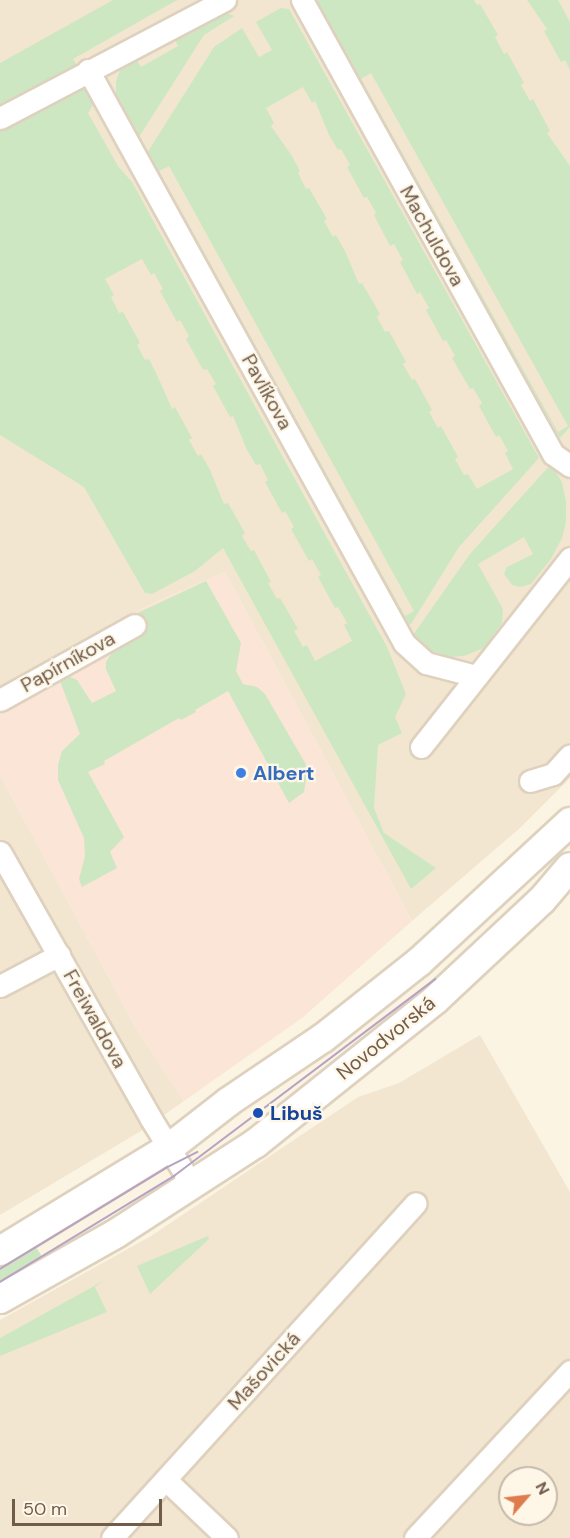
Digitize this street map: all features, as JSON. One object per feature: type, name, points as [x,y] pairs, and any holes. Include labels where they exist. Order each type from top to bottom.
[{"type":"main road","name":"Novodvorská","points":[[0,1251],[169,1148],[228,1102],[323,1038],[419,962],[570,822]]},
{"type":"main road","name":"Novodvorská","points":[[0,1299],[117,1233],[256,1143],[435,1000],[542,900],[570,867]]},
{"type":"street","points":[[0,118],[225,0]]},
{"type":"street","name":"Machuldova","points":[[302,0],[553,454],[570,466]]},
{"type":"street","name":"Pavlíkova","points":[[88,70],[404,643],[426,663],[476,676]]},
{"type":"street","points":[[421,747],[570,558]]},
{"type":"street","name":"Papírníkova","points":[[0,699],[135,625]]},
{"type":"street","points":[[530,781],[553,774],[570,754]]},
{"type":"street","name":"Freiwaldova","points":[[0,852],[192,1185]]},
{"type":"street","points":[[0,986],[59,955]]},
{"type":"street","name":"Mašovická","points":[[111,1538],[416,1203]]},
{"type":"street","points":[[415,1538],[570,1371]]},
{"type":"street","points":[[166,1480],[227,1538]]},
{"type":"shaded area","points":[[0,0],[570,0],[570,778],[520,828],[412,921],[225,572],[151,604],[0,689]]},
{"type":"shaded area","points":[[225,572],[412,921],[302,1018],[184,1101],[136,1028],[0,775],[0,689],[151,604]]},
{"type":"shaded area","points":[[0,775],[136,1028],[184,1101],[141,1131],[0,1215]]},
{"type":"shaded area","points":[[480,1035],[570,1192],[570,1538],[0,1538],[0,1320],[151,1236],[358,1097],[399,1083]]},
{"type":"green space","points":[[113,0],[177,0],[73,59],[97,98],[88,113],[118,166],[132,182],[387,647],[406,694],[395,717],[402,733],[378,745],[374,808],[384,833],[436,868],[411,889],[223,548],[195,571],[152,594],[145,593],[84,487],[0,435],[0,63]],"holes":[[[142,259],[151,275],[154,273],[163,289],[160,291],[177,322],[180,320],[189,336],[186,339],[203,370],[207,369],[216,384],[213,386],[230,417],[233,416],[247,450],[256,465],[260,464],[268,480],[265,482],[282,513],[285,511],[294,527],[291,529],[309,561],[312,559],[321,575],[318,577],[335,608],[338,607],[347,623],[344,625],[352,641],[315,661],[307,645],[303,647],[294,631],[298,629],[280,598],[277,599],[268,583],[271,582],[254,550],[251,551],[242,536],[245,533],[228,503],[224,504],[210,470],[201,454],[198,456],[189,440],[192,438],[175,407],[172,409],[149,359],[145,360],[137,345],[140,343],[123,312],[119,313],[111,297],[114,295],[105,279]]]},
{"type":"green space","points":[[315,0],[474,0],[477,5],[480,4],[498,35],[495,37],[504,54],[507,52],[524,83],[521,85],[530,101],[533,99],[550,131],[547,133],[570,166],[570,427],[560,438]],"holes":[[[371,73],[568,426],[558,432],[361,79]]]},
{"type":"green space","points":[[527,0],[558,0],[570,22],[570,70],[565,60],[561,62],[544,31],[547,29]]},
{"type":"green space","points":[[281,8],[289,9],[539,458],[459,547],[411,624],[407,625],[147,153],[214,47],[242,28],[259,57],[272,50],[256,22]],"holes":[[[303,87],[312,103],[315,101],[329,135],[338,150],[341,149],[350,165],[347,167],[364,198],[367,197],[376,213],[374,215],[390,246],[394,244],[403,260],[400,262],[417,294],[420,292],[429,308],[426,310],[443,341],[446,340],[455,356],[452,358],[470,389],[473,388],[482,403],[479,406],[496,437],[499,435],[508,451],[505,453],[513,469],[477,489],[468,474],[464,475],[455,459],[458,457],[441,426],[438,428],[429,412],[432,410],[415,379],[412,380],[403,364],[406,362],[389,331],[385,332],[377,317],[380,314],[362,283],[359,284],[345,251],[336,235],[333,237],[324,221],[327,219],[309,188],[306,189],[292,156],[271,126],[274,123],[266,108]],[[169,166],[414,611],[405,616],[159,171]]]},
{"type":"green space","points":[[218,10],[234,16],[204,35],[139,137],[116,93],[116,81],[122,65],[133,55],[141,67],[178,46],[172,33]]},
{"type":"green space","points":[[551,464],[562,482],[566,502],[566,522],[562,538],[551,559],[531,584],[520,587],[512,585],[504,574],[507,567],[533,554],[524,537],[478,564],[503,609],[502,623],[484,648],[464,656],[450,657],[423,648],[413,635],[470,554]]},
{"type":"green space","points":[[206,581],[241,643],[236,671],[243,684],[257,687],[265,694],[308,768],[304,792],[289,803],[228,691],[195,710],[196,712],[181,720],[179,718],[88,772],[124,837],[110,852],[117,868],[82,887],[79,879],[85,856],[84,838],[58,780],[58,765],[62,751],[80,734],[60,681],[70,677],[77,680],[92,703],[116,691],[106,669],[106,662],[116,646],[143,633],[133,615]]},
{"type":"green space","points":[[208,1236],[209,1239],[150,1294],[137,1266]]},
{"type":"green space","points":[[34,1244],[45,1261],[0,1286],[0,1263]]},
{"type":"green space","points":[[105,1280],[95,1287],[107,1312],[0,1356],[0,1338]]},
{"type":"tram line","points":[[0,1282],[174,1176],[435,979]]},
{"type":"tram line","points":[[0,1269],[166,1168],[197,1152]]},
{"type":"place","name":"Albert","points":[[241,773]]},
{"type":"place","name":"Libuš","points":[[258,1113]]}]
